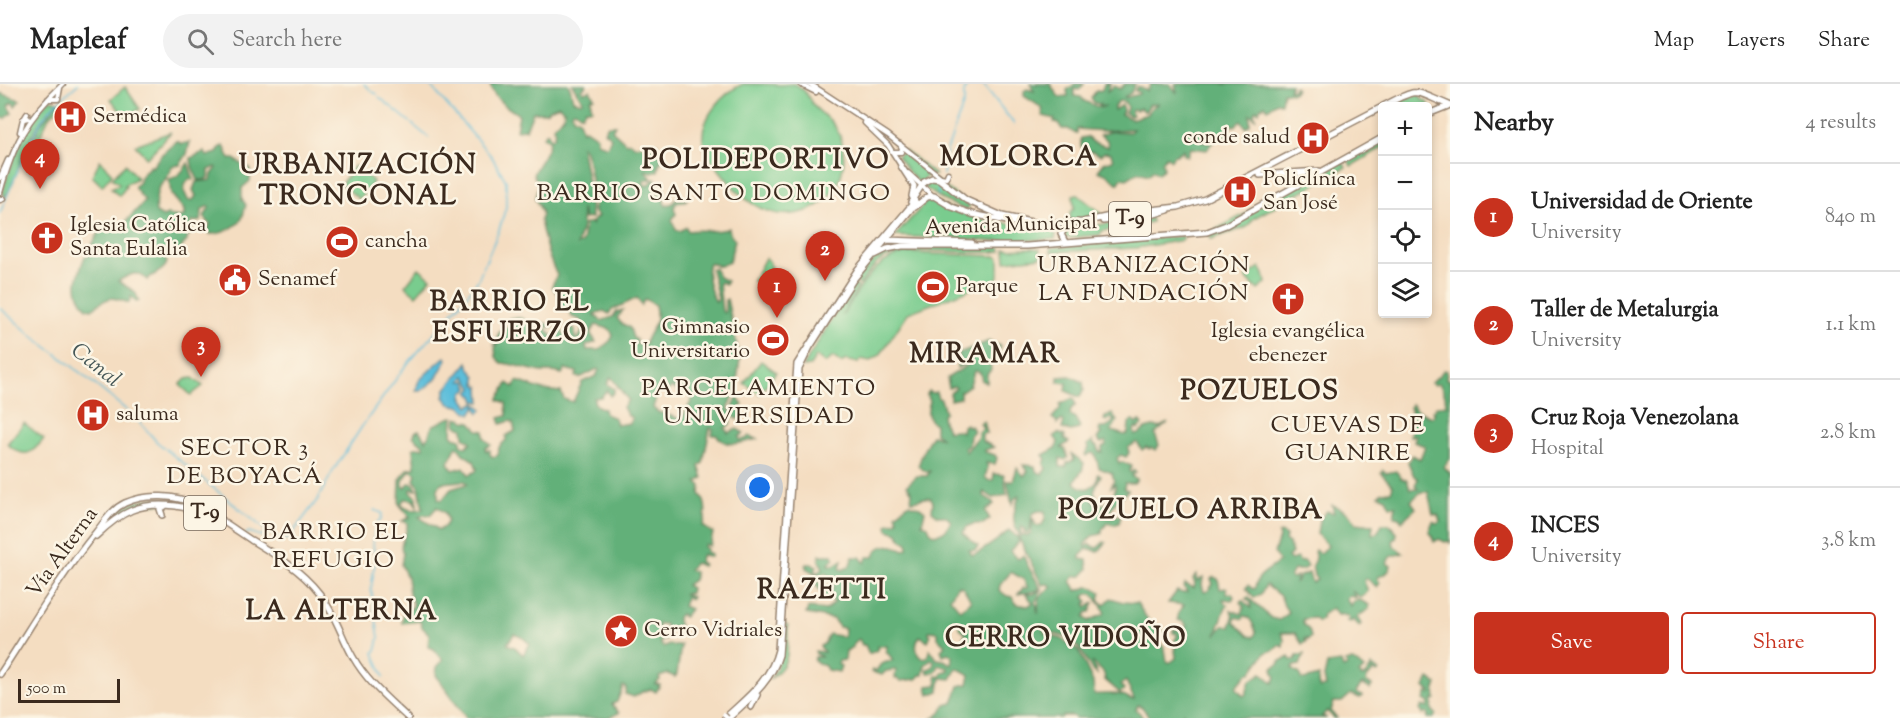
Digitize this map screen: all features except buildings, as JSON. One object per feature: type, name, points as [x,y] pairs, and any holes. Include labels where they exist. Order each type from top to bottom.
[{"type":"highway","name":"T-9","points":[[1393,102],[1413,92],[1424,93],[1439,103],[1450,104]]},
{"type":"highway","name":"T-9","points":[[1432,111],[1439,103]]},
{"type":"highway","name":"T-9","points":[[1432,111],[1439,103]]},
{"type":"highway","name":"T-9","points":[[1015,219],[1041,224],[1068,224],[1117,214],[1178,207],[1209,198],[1272,170],[1289,157],[1378,110]]},
{"type":"highway","name":"Avenida Municipal","points":[[872,257],[888,240],[1056,244],[1204,232],[1227,224],[1378,141]]},
{"type":"highway","points":[[1288,172],[1278,171],[1276,167],[1289,157]]},
{"type":"highway","points":[[902,166],[914,186],[914,192],[905,214]]},
{"type":"highway","name":"T-9","points":[[934,196],[962,211],[980,217],[1052,227],[1067,226],[1148,216],[1184,208],[1217,196],[1272,170],[1299,172],[1324,170]]},
{"type":"highway","name":"Avenida Municipal","points":[[1251,211],[1302,182],[1304,176],[1299,172]]},
{"type":"highway","points":[[909,205],[921,186],[927,180],[935,178],[971,203],[993,213],[1015,219]]},
{"type":"highway","points":[[946,182],[971,203],[972,208],[962,211]]},
{"type":"highway","points":[[905,214],[927,197],[934,196]]},
{"type":"highway","name":"T-9","points":[[725,717],[758,686],[771,669],[777,655],[797,364],[847,284],[888,240],[905,214]]},
{"type":"highway","name":"Avenida Municipal","points":[[888,240],[992,244],[1057,243],[1204,231],[1227,224]]},
{"type":"highway","points":[[1065,242],[1061,234],[1067,226]]},
{"type":"highway","points":[[1052,227],[1059,234],[1057,243]]},
{"type":"highway","name":"T-9","points":[[751,707],[777,663],[781,644],[799,369],[810,347],[848,288],[888,240]]},
{"type":"highway","name":"Vía Alterna","points":[[0,674],[87,544],[111,513],[136,498],[137,494],[179,499],[197,505],[285,561],[307,580],[333,612],[349,649],[370,681],[406,718]]},
{"type":"highway","name":"T-9","points":[[178,507],[183,504],[179,499]]},
{"type":"highway","points":[[162,515],[160,509],[167,505]]},
{"type":"highway","name":"Vía Alterna","points":[[0,680],[91,543],[116,519],[139,506],[167,505],[199,511],[212,517],[286,565],[303,579],[318,595],[332,616],[348,654],[363,678],[406,718]]},
{"type":"highway","points":[[111,513],[112,518],[116,519]]},
{"type":"highway","name":"T-9","points":[[725,717],[766,682]]},
{"type":"highway","points":[[746,695],[758,686]]},
{"type":"main road","points":[[45,101],[51,98],[58,99],[62,84]]},
{"type":"main road","points":[[1,195],[18,140],[32,116],[62,84]]},
{"type":"main road","points":[[0,178],[26,117],[62,84]]},
{"type":"main road","name":"T-9","points":[[800,84],[864,122],[880,135],[902,166],[934,196]]},
{"type":"main road","name":"T-9","points":[[810,84],[898,142],[946,182],[982,207],[1015,219]]},
{"type":"main road","points":[[891,150],[895,153],[901,152],[902,148],[898,142]]},
{"type":"main road","points":[[3,171],[2,163],[9,158]]},
{"type":"main road","points":[[940,177],[945,178],[948,173]]},
{"type":"green space","points":[[490,84],[568,84],[573,100],[581,102],[572,84],[586,84],[581,89],[584,92],[590,90],[594,97],[590,99],[592,109],[586,109],[581,115],[575,110],[572,111],[573,117],[579,120],[582,131],[585,129],[597,137],[597,142],[607,147],[611,137],[604,131],[608,125],[615,125],[612,130],[626,143],[630,142],[634,146],[643,145],[651,149],[657,143],[656,152],[664,156],[658,171],[652,173],[645,170],[652,179],[644,180],[644,185],[648,185],[655,179],[660,187],[654,193],[657,196],[664,190],[666,206],[673,203],[675,199],[687,199],[676,203],[674,208],[676,214],[672,220],[676,230],[680,231],[686,227],[688,231],[719,231],[729,228],[735,240],[729,262],[720,266],[709,263],[708,277],[716,302],[718,299],[711,269],[715,268],[719,277],[727,281],[725,284],[719,283],[722,311],[725,313],[725,300],[727,299],[740,359],[736,389],[728,410],[732,411],[738,395],[743,405],[739,408],[742,416],[736,419],[732,414],[730,425],[725,428],[728,433],[737,429],[744,433],[739,437],[740,440],[749,436],[757,439],[730,444],[712,435],[713,429],[710,428],[703,463],[699,466],[703,478],[697,482],[701,486],[700,494],[705,505],[706,514],[703,526],[713,533],[710,546],[705,544],[704,547],[707,549],[706,552],[711,554],[710,557],[702,554],[699,562],[703,564],[702,566],[695,563],[689,569],[695,573],[693,580],[686,585],[691,588],[690,593],[683,594],[692,597],[691,599],[686,598],[683,606],[690,609],[684,617],[679,615],[677,619],[679,625],[666,629],[665,624],[658,624],[659,634],[664,634],[666,640],[659,641],[663,647],[670,644],[681,645],[677,674],[675,677],[668,674],[659,677],[660,680],[655,684],[660,685],[656,692],[651,689],[634,697],[625,694],[626,688],[623,686],[617,702],[612,704],[619,713],[607,718],[466,718],[436,675],[437,667],[443,660],[434,649],[428,647],[429,634],[420,621],[402,623],[404,610],[412,608],[413,605],[407,577],[401,565],[403,553],[401,546],[407,527],[407,523],[402,521],[410,517],[399,504],[400,480],[407,469],[415,468],[413,449],[424,448],[413,436],[416,431],[419,430],[426,441],[433,425],[453,417],[452,434],[461,439],[461,444],[466,447],[471,442],[464,437],[463,428],[456,426],[457,418],[462,418],[464,421],[471,422],[478,430],[484,431],[484,438],[491,445],[485,448],[486,451],[490,450],[490,455],[494,457],[498,455],[499,447],[506,440],[506,436],[515,431],[513,422],[501,424],[499,418],[507,416],[506,403],[499,398],[508,383],[514,387],[517,381],[543,390],[561,392],[564,399],[573,402],[582,382],[596,376],[599,370],[580,378],[576,377],[577,372],[565,369],[562,374],[543,372],[501,363],[496,357],[495,348],[502,339],[501,337],[498,344],[494,345],[499,333],[505,327],[509,329],[516,324],[508,321],[511,318],[522,318],[541,331],[544,323],[554,325],[545,327],[554,338],[558,332],[558,325],[561,323],[564,325],[560,328],[564,335],[568,334],[569,326],[575,330],[575,339],[578,339],[582,332],[581,320],[572,317],[569,311],[561,308],[558,295],[552,286],[557,275],[545,241],[540,220],[541,212],[535,198],[539,183],[533,175],[548,146],[549,141],[543,137],[545,133],[548,133],[550,139],[553,138],[555,132],[553,126],[564,116],[563,108],[559,105],[546,112],[533,112],[526,129],[516,130],[519,115],[501,102]],"holes":[[[581,145],[589,166],[594,213],[598,216],[592,226],[591,222],[585,224],[582,243],[577,245],[582,227],[582,209],[584,219],[591,218],[590,194]],[[637,298],[641,305],[645,299],[655,305],[656,318],[645,343],[637,345],[637,340],[633,338],[630,328],[617,318],[623,310],[601,321],[594,314],[604,311],[609,314],[612,310]],[[596,325],[610,329],[613,336],[610,341],[599,350],[587,350],[586,346],[596,342],[590,333]],[[611,377],[628,400],[623,407],[627,415],[632,418],[630,423],[617,425],[615,418],[605,414],[604,409],[594,402],[594,398],[601,397],[607,390],[610,396],[614,389],[607,384]],[[672,387],[679,392],[684,388],[693,398],[680,419],[658,412],[653,408],[658,390],[667,393]],[[457,446],[463,454],[474,461],[477,469],[469,475],[464,467],[453,470],[448,463]],[[410,470],[416,474],[414,480],[419,486],[423,509],[410,510],[401,505],[404,499],[413,500],[417,506],[417,497],[411,492],[411,489],[417,490],[414,484],[409,483],[405,488],[403,481]],[[463,481],[467,484],[451,489],[442,500],[438,499],[438,489],[441,483]],[[437,507],[445,513],[448,521],[439,530],[419,517],[430,515]],[[514,634],[530,644],[523,655],[516,648],[507,644]]]},
{"type":"green space","points":[[743,84],[793,84],[804,90],[814,106],[831,121],[836,129],[843,146],[842,173],[834,190],[818,206],[797,214],[763,210],[740,194],[707,154],[703,132],[709,115],[728,93]]},
{"type":"green space","points":[[1030,84],[1050,84],[1059,97],[1068,96],[1067,90],[1075,84],[1084,84],[1079,90],[1074,89],[1074,96],[1081,97],[1084,101],[1100,108],[1106,106],[1098,107],[1100,104],[1094,103],[1091,98],[1096,91],[1102,90],[1104,84],[1110,84],[1106,93],[1114,86],[1120,89],[1125,84],[1135,84],[1131,93],[1125,98],[1139,94],[1135,91],[1137,86],[1147,91],[1151,84],[1170,84],[1177,93],[1175,84],[1291,84],[1289,90],[1295,86],[1296,88],[1293,93],[1283,92],[1281,103],[1277,102],[1268,109],[1265,105],[1260,108],[1259,112],[1256,109],[1254,114],[1256,119],[1250,114],[1250,124],[1246,127],[1241,121],[1235,126],[1231,125],[1227,135],[1221,139],[1208,131],[1201,139],[1203,142],[1213,141],[1207,150],[1190,148],[1187,156],[1184,155],[1183,149],[1171,160],[1166,156],[1162,162],[1164,168],[1158,174],[1153,170],[1149,175],[1138,172],[1127,179],[1122,178],[1118,184],[1108,175],[1098,171],[1104,163],[1113,160],[1111,153],[1105,152],[1100,155],[1091,151],[1086,153],[1081,146],[1081,138],[1087,137],[1093,142],[1108,147],[1107,140],[1100,135],[1113,131],[1130,132],[1133,129],[1105,131],[1077,129],[1077,133],[1074,133],[1068,129],[1062,129],[1058,123],[1054,122],[1055,119],[1043,116],[1042,108],[1024,96],[1024,91],[1027,89],[1034,91]],"holes":[[[1119,101],[1125,102],[1127,108],[1125,113],[1130,116],[1133,115],[1131,111],[1133,109],[1141,108],[1145,112],[1150,104],[1159,103],[1151,108],[1148,114],[1131,119],[1121,114],[1122,105],[1114,110],[1114,106]]]},
{"type":"green space","points":[[125,87],[140,109],[125,117],[111,99]]},
{"type":"green space","points":[[0,93],[20,100],[15,106],[12,102],[8,106],[12,113],[5,119],[0,117]]},
{"type":"green space","points":[[1419,95],[1422,100],[1428,102],[1401,102],[1400,100],[1406,96]]},
{"type":"green space","points":[[50,99],[58,101],[34,132],[5,197],[2,194],[21,141],[33,118]]},
{"type":"green space","points":[[59,102],[62,105],[49,117],[29,160],[25,159],[41,123]]},
{"type":"green space","points":[[171,132],[147,158],[135,145]]},
{"type":"green space","points":[[177,141],[182,144],[190,142],[187,154],[180,165],[172,166],[169,175],[159,187],[156,213],[163,217],[167,215],[184,216],[184,210],[171,194],[169,179],[180,173],[188,163],[194,180],[189,179],[184,191],[188,200],[193,200],[196,196],[193,190],[196,182],[211,180],[217,168],[209,170],[209,176],[205,180],[198,180],[191,158],[204,152],[207,156],[217,153],[224,146],[230,159],[250,169],[250,181],[242,188],[242,199],[246,205],[242,218],[235,226],[227,230],[210,234],[208,230],[210,224],[204,217],[208,206],[202,210],[201,221],[191,222],[191,234],[188,235],[187,241],[179,252],[164,255],[167,262],[161,270],[147,280],[136,274],[118,281],[135,292],[139,301],[136,302],[131,296],[129,303],[109,298],[92,309],[87,308],[77,289],[78,277],[85,256],[89,256],[101,229],[108,229],[109,221],[119,229],[145,201],[135,186],[150,166],[152,167],[161,155]]},
{"type":"green space","points":[[1378,142],[1378,150],[1351,166],[1348,159]]},
{"type":"green space","points":[[905,150],[935,175],[926,176],[920,184],[897,156]]},
{"type":"green space","points":[[100,160],[112,174],[102,186],[92,176]]},
{"type":"green space","points":[[1343,162],[1346,167],[1254,218],[1247,227],[1211,239],[1209,233]]},
{"type":"green space","points":[[125,164],[137,178],[124,185],[126,187],[119,196],[111,188],[120,184],[112,178]]},
{"type":"green space","points":[[355,166],[373,181],[359,199],[341,184]]},
{"type":"green space","points":[[935,180],[970,205],[966,210],[945,201],[924,187],[927,181]]},
{"type":"green space","points":[[1077,194],[1102,214],[1070,221],[1070,212],[1074,209],[1073,195]]},
{"type":"green space","points":[[929,199],[978,219],[1052,230],[1056,235],[1055,239],[994,241],[895,236]]},
{"type":"green space","points":[[1151,218],[1152,222],[1102,231],[1100,235],[1065,238],[1062,236],[1067,229]]},
{"type":"green space","points":[[1183,236],[1183,240],[1136,248],[1051,252],[1051,248]]},
{"type":"green space","points":[[901,247],[1000,247],[1001,251],[907,252],[878,262],[860,285],[855,281],[875,260]]},
{"type":"green space","points":[[1005,249],[1040,249],[1041,257],[1006,261]]},
{"type":"green space","points":[[907,253],[996,256],[999,258],[999,275],[997,279],[908,313],[880,355],[870,361],[861,359],[858,363],[846,360],[841,363],[833,357],[826,363],[816,356],[810,366],[803,367],[853,284],[858,287],[842,315],[876,268],[895,256]]},
{"type":"green space","points":[[765,258],[769,261],[773,275],[766,288],[753,281]]},
{"type":"green space","points":[[1260,267],[1266,283],[1258,290],[1245,277]]},
{"type":"green space","points":[[419,268],[431,278],[416,295],[405,286]]},
{"type":"green space","points":[[989,341],[1000,346],[999,358],[990,362],[991,370],[987,374],[987,382],[982,381],[980,372],[974,371],[970,385],[960,392],[960,398],[950,400],[950,393],[956,388],[954,386],[949,388],[947,378],[968,365],[966,363],[957,368],[959,353]]},
{"type":"green space","points":[[761,361],[776,372],[760,394],[744,383]]},
{"type":"green space","points":[[1444,370],[1447,371],[1446,379],[1450,380],[1450,459],[1444,467],[1450,473],[1450,544],[1449,541],[1439,539],[1434,542],[1429,531],[1433,521],[1438,524],[1440,521],[1438,515],[1433,514],[1428,492],[1421,492],[1411,501],[1416,508],[1402,521],[1399,517],[1394,516],[1396,506],[1390,506],[1386,498],[1379,495],[1382,492],[1391,491],[1393,486],[1381,473],[1383,470],[1386,473],[1396,471],[1402,479],[1407,480],[1410,489],[1418,488],[1415,485],[1418,479],[1414,476],[1408,462],[1412,455],[1420,459],[1425,446],[1414,442],[1416,435],[1410,436],[1412,411],[1409,407],[1412,404],[1416,410],[1431,417],[1438,405],[1446,405],[1445,395],[1439,383],[1435,385],[1431,383]]},
{"type":"green space","points":[[1070,376],[1083,382],[1084,390],[1079,397],[1066,391],[1067,383],[1058,382],[1058,377]]},
{"type":"green space","points":[[193,378],[203,386],[191,395],[180,385],[186,379]]},
{"type":"green space","points":[[928,391],[936,392],[938,398],[941,399],[945,412],[942,415],[943,422],[948,431],[962,432],[966,424],[968,427],[971,426],[974,431],[970,435],[969,445],[964,448],[966,452],[978,437],[978,433],[983,428],[980,423],[984,421],[987,433],[982,434],[982,441],[994,447],[985,452],[997,458],[995,464],[986,463],[988,467],[985,477],[989,481],[993,480],[994,474],[1004,475],[1007,495],[993,498],[984,492],[984,496],[994,504],[985,511],[990,519],[983,524],[969,526],[963,533],[978,546],[975,550],[969,550],[972,555],[1009,530],[1017,537],[1019,542],[1010,551],[1018,559],[1024,555],[1040,587],[1036,591],[1018,594],[1023,588],[1028,588],[1023,579],[1011,572],[1000,585],[999,590],[1013,597],[1016,604],[1028,606],[1033,603],[1026,594],[1034,594],[1042,589],[1036,601],[1038,614],[1040,598],[1052,587],[1048,584],[1042,585],[1018,536],[1027,536],[1031,533],[1033,518],[1036,526],[1042,525],[1045,511],[1032,514],[1030,531],[1024,534],[1025,529],[1021,527],[1021,534],[1019,534],[1014,520],[1014,511],[1019,496],[1012,504],[1007,481],[1013,481],[1017,468],[1024,476],[1028,471],[1023,465],[1035,466],[1036,471],[1042,474],[1046,469],[1044,464],[1046,459],[1043,455],[1056,448],[1058,442],[1054,436],[1058,433],[1065,436],[1064,439],[1069,442],[1061,448],[1065,449],[1068,458],[1065,460],[1060,458],[1060,467],[1066,467],[1067,463],[1074,460],[1072,454],[1084,463],[1082,471],[1074,482],[1083,488],[1094,485],[1098,474],[1101,475],[1094,491],[1096,496],[1093,501],[1104,505],[1115,490],[1115,484],[1111,487],[1114,480],[1112,473],[1099,468],[1095,454],[1091,453],[1086,456],[1085,454],[1089,448],[1087,445],[1093,441],[1099,452],[1102,452],[1102,447],[1106,445],[1106,441],[1101,443],[1097,439],[1101,433],[1100,428],[1106,428],[1114,421],[1111,418],[1104,420],[1105,417],[1112,414],[1117,421],[1111,431],[1125,435],[1128,433],[1129,423],[1132,420],[1136,424],[1140,421],[1142,425],[1138,429],[1136,427],[1135,435],[1145,429],[1156,426],[1158,428],[1168,423],[1155,434],[1159,445],[1156,450],[1146,447],[1142,450],[1137,442],[1128,448],[1129,453],[1126,457],[1121,455],[1117,458],[1119,464],[1122,462],[1132,466],[1129,471],[1136,472],[1131,476],[1137,479],[1134,483],[1125,483],[1124,489],[1128,490],[1110,512],[1110,517],[1121,516],[1119,523],[1114,525],[1107,523],[1102,534],[1092,536],[1085,544],[1086,547],[1089,544],[1097,548],[1104,542],[1106,543],[1098,552],[1087,549],[1080,556],[1080,559],[1087,560],[1088,569],[1082,576],[1075,576],[1071,581],[1077,591],[1089,587],[1101,592],[1099,600],[1104,605],[1111,598],[1137,603],[1150,623],[1162,629],[1163,635],[1157,640],[1165,649],[1167,662],[1176,658],[1174,642],[1178,634],[1173,633],[1173,630],[1187,626],[1178,620],[1178,613],[1184,605],[1168,603],[1177,591],[1187,592],[1185,584],[1194,588],[1193,579],[1197,575],[1197,581],[1203,577],[1204,592],[1208,591],[1213,584],[1211,579],[1214,577],[1218,579],[1220,589],[1227,588],[1226,594],[1232,593],[1234,597],[1232,600],[1223,599],[1228,605],[1216,635],[1224,625],[1230,627],[1233,617],[1231,610],[1242,614],[1244,607],[1240,602],[1242,600],[1251,608],[1251,603],[1246,599],[1248,597],[1271,618],[1279,620],[1289,613],[1281,597],[1266,585],[1261,594],[1254,598],[1246,588],[1248,585],[1255,588],[1261,576],[1279,562],[1274,553],[1279,538],[1278,534],[1286,536],[1285,540],[1290,544],[1292,553],[1288,557],[1291,560],[1297,558],[1300,562],[1304,561],[1307,566],[1303,570],[1294,570],[1290,577],[1297,576],[1295,583],[1300,576],[1309,573],[1312,583],[1317,580],[1312,565],[1315,559],[1314,552],[1315,550],[1320,554],[1328,546],[1317,534],[1319,520],[1327,511],[1334,513],[1332,505],[1346,512],[1356,523],[1373,525],[1372,534],[1377,533],[1382,524],[1389,524],[1397,533],[1393,541],[1394,546],[1403,553],[1390,557],[1387,563],[1391,566],[1388,572],[1377,578],[1380,583],[1377,587],[1366,578],[1364,581],[1368,591],[1361,598],[1352,591],[1356,598],[1350,596],[1346,599],[1351,606],[1354,601],[1360,600],[1369,605],[1369,609],[1357,617],[1361,624],[1359,626],[1353,619],[1351,622],[1347,621],[1349,619],[1347,615],[1338,616],[1332,608],[1321,616],[1322,619],[1318,622],[1314,618],[1303,619],[1303,624],[1309,630],[1311,637],[1304,639],[1306,642],[1302,644],[1295,633],[1281,633],[1284,639],[1283,647],[1279,645],[1265,653],[1251,673],[1248,673],[1236,687],[1243,696],[1246,694],[1250,681],[1262,673],[1273,683],[1276,677],[1273,668],[1280,661],[1289,657],[1295,660],[1297,656],[1304,654],[1300,665],[1292,669],[1304,680],[1319,676],[1320,688],[1326,687],[1324,677],[1327,664],[1341,662],[1343,668],[1347,666],[1346,662],[1352,661],[1364,669],[1359,674],[1362,677],[1372,666],[1379,671],[1377,673],[1372,669],[1372,673],[1367,678],[1366,682],[1372,686],[1370,689],[1362,684],[1356,692],[1362,696],[1360,698],[1351,694],[1342,702],[1334,702],[1331,711],[1337,718],[1327,711],[1322,716],[1327,718],[1183,718],[1183,713],[1179,718],[1150,718],[1138,705],[1136,709],[1144,718],[1063,716],[1061,718],[933,718],[941,713],[945,705],[953,703],[959,686],[968,684],[970,675],[957,668],[951,679],[941,678],[939,691],[929,695],[927,686],[937,685],[936,676],[940,677],[943,672],[949,670],[948,668],[939,665],[936,672],[928,673],[927,669],[933,667],[934,661],[931,659],[925,665],[923,675],[917,679],[901,681],[895,678],[896,670],[886,671],[882,675],[871,672],[876,671],[881,664],[893,660],[886,651],[887,646],[878,646],[877,650],[869,654],[859,639],[853,643],[853,647],[846,651],[845,660],[839,661],[838,664],[841,666],[839,672],[827,670],[825,666],[814,661],[815,657],[822,657],[815,651],[824,652],[820,646],[824,644],[829,634],[844,637],[845,628],[839,627],[833,619],[806,614],[808,608],[826,610],[835,602],[825,598],[812,579],[816,579],[827,591],[834,588],[832,579],[825,573],[819,576],[806,568],[806,564],[817,566],[815,571],[817,573],[823,568],[819,561],[820,555],[833,555],[834,558],[828,565],[834,565],[842,560],[840,568],[842,570],[849,567],[853,557],[860,557],[865,563],[867,557],[874,557],[882,547],[895,546],[904,550],[908,548],[908,543],[902,540],[898,533],[888,530],[887,525],[897,522],[896,514],[908,504],[925,511],[922,523],[928,526],[935,535],[946,530],[951,521],[932,511],[931,498],[911,501],[912,492],[907,485],[917,476],[927,476],[930,471],[925,471],[918,466],[925,447],[932,435],[942,438],[935,433],[935,424],[929,417],[930,401]],"holes":[[[958,585],[963,587],[971,601],[960,610],[950,598]],[[1087,594],[1093,594],[1105,611],[1104,614],[1089,621],[1084,617],[1087,612],[1090,612],[1094,603],[1087,607],[1088,601],[1084,597]],[[1246,616],[1250,619],[1256,632],[1254,637],[1249,636],[1234,622],[1236,617],[1243,619]],[[953,619],[960,622],[959,627],[966,633],[960,643],[946,628]],[[1041,624],[1048,632],[1066,637],[1080,649],[1093,672],[1097,674],[1092,662],[1104,673],[1105,680],[1120,693],[1124,689],[1120,685],[1126,681],[1134,699],[1118,694],[1094,694],[1093,682],[1079,651],[1062,639],[1045,634]],[[929,631],[938,632],[938,638],[945,645],[941,650],[943,655],[948,653],[953,656],[952,665],[937,659],[930,649],[927,657],[922,658],[918,655],[916,645],[920,636],[928,641]]]},
{"type":"green space","points":[[1073,398],[1076,405],[1071,409],[1070,415],[1075,418],[1080,427],[1071,431],[1062,429],[1064,422],[1062,420],[1057,424],[1052,418],[1060,409],[1060,404]]},
{"type":"green space","points":[[24,423],[44,439],[35,449],[27,453],[19,452],[7,444]]},
{"type":"green space","points":[[160,498],[183,502],[182,504],[143,504],[113,517],[112,514],[129,504]]},
{"type":"green space","points":[[784,624],[788,626],[787,656],[782,668],[769,680],[779,660]]},
{"type":"green space","points":[[1429,679],[1437,684],[1436,699],[1433,700],[1432,710],[1436,714],[1434,718],[1427,718],[1428,714],[1425,712],[1423,714],[1420,710],[1422,706],[1428,708],[1429,703],[1424,700],[1427,692],[1430,695],[1431,693],[1425,687]]},
{"type":"water","points":[[445,357],[447,359],[436,379],[421,391],[416,391],[420,379]]},
{"type":"water","points":[[468,362],[476,376],[476,384],[480,387],[481,402],[476,401],[469,393],[473,388],[465,376],[461,381],[466,381],[469,388],[464,391],[462,397],[469,406],[475,403],[483,409],[479,413],[476,406],[471,414],[459,406],[450,404],[444,397],[446,389]]},
{"type":"waterway","name":"Canal","points":[[0,213],[42,119],[78,84]]},
{"type":"waterway","points":[[364,84],[371,90]]},
{"type":"waterway","points":[[0,308],[135,417],[157,442],[268,532],[277,538],[288,539],[318,499],[363,425],[404,368],[478,280],[499,230],[506,207],[506,181],[492,157],[429,84]]},
{"type":"waterway","points":[[943,175],[946,153],[964,102],[967,84]]},
{"type":"waterway","points":[[983,84],[1014,124]]},
{"type":"waterway","points":[[373,92],[377,94]]},
{"type":"waterway","points":[[379,97],[410,122]]},
{"type":"waterway","points":[[412,124],[429,138]]},
{"type":"waterway","points":[[938,195],[939,182]]},
{"type":"waterway","points":[[374,510],[382,513],[381,520],[376,524],[373,543],[375,562],[371,589],[379,637],[374,653],[384,677]]},
{"type":"waterway","points":[[246,534],[249,532],[261,536],[264,534]]},
{"type":"place","name":"Sermédica","points":[[70,117]]},
{"type":"place","name":"conde salud","points":[[1313,138]]},
{"type":"place","name":"INCES","points":[[40,189]]},
{"type":"place","name":"Policlínica San José","points":[[1240,192]]},
{"type":"place","name":"Iglesia Católica Santa Eulalia","points":[[47,238]]},
{"type":"place","name":"cancha","points":[[342,242]]},
{"type":"place","name":"Senamef","points":[[235,280]]},
{"type":"place","name":"Taller de Metalurgia","points":[[825,281]]},
{"type":"place","name":"Parque","points":[[933,287]]},
{"type":"place","name":"Iglesia evangélica ebenezer","points":[[1288,299]]},
{"type":"place","name":"Universidad de Oriente","points":[[777,318]]},
{"type":"place","name":"Gimnasio Universitario","points":[[773,340]]},
{"type":"place","name":"Cruz Roja Venezolana","points":[[201,377]]},
{"type":"place","name":"saluma","points":[[93,415]]},
{"type":"place","name":"Cerro Vidriales","points":[[621,631]]},
{"type":"district","name":"MOLORCA","points":[[1019,158]]},
{"type":"district","name":"POLIDEPORTIVO","points":[[766,161]]},
{"type":"district","name":"URBANIZACIÓN TRONCONAL","points":[[358,182]]},
{"type":"district","name":"BARRIO SANTO DOMINGO","points":[[714,194]]},
{"type":"district","name":"URBANIZACIÓN LA FUNDACIÓN","points":[[1144,280]]},
{"type":"district","name":"BARRIO EL ESFUERZO","points":[[510,318]]},
{"type":"district","name":"MIRAMAR","points":[[985,355]]},
{"type":"district","name":"POZUELOS","points":[[1260,392]]},
{"type":"district","name":"PARCELAMIENTO UNIVERSIDAD","points":[[759,403]]},
{"type":"district","name":"CUEVAS DE GUANIRE","points":[[1348,440]]},
{"type":"district","name":"SECTOR 3 DE BOYACÁ","points":[[245,463]]},
{"type":"district","name":"POZUELO ARRIBA","points":[[1191,511]]},
{"type":"district","name":"BARRIO EL REFUGIO","points":[[334,547]]},
{"type":"district","name":"RAZETTI","points":[[822,591]]},
{"type":"district","name":"LA ALTERNA","points":[[342,612]]},
{"type":"district","name":"CERRO VIDOÑO","points":[[1066,639]]}]
